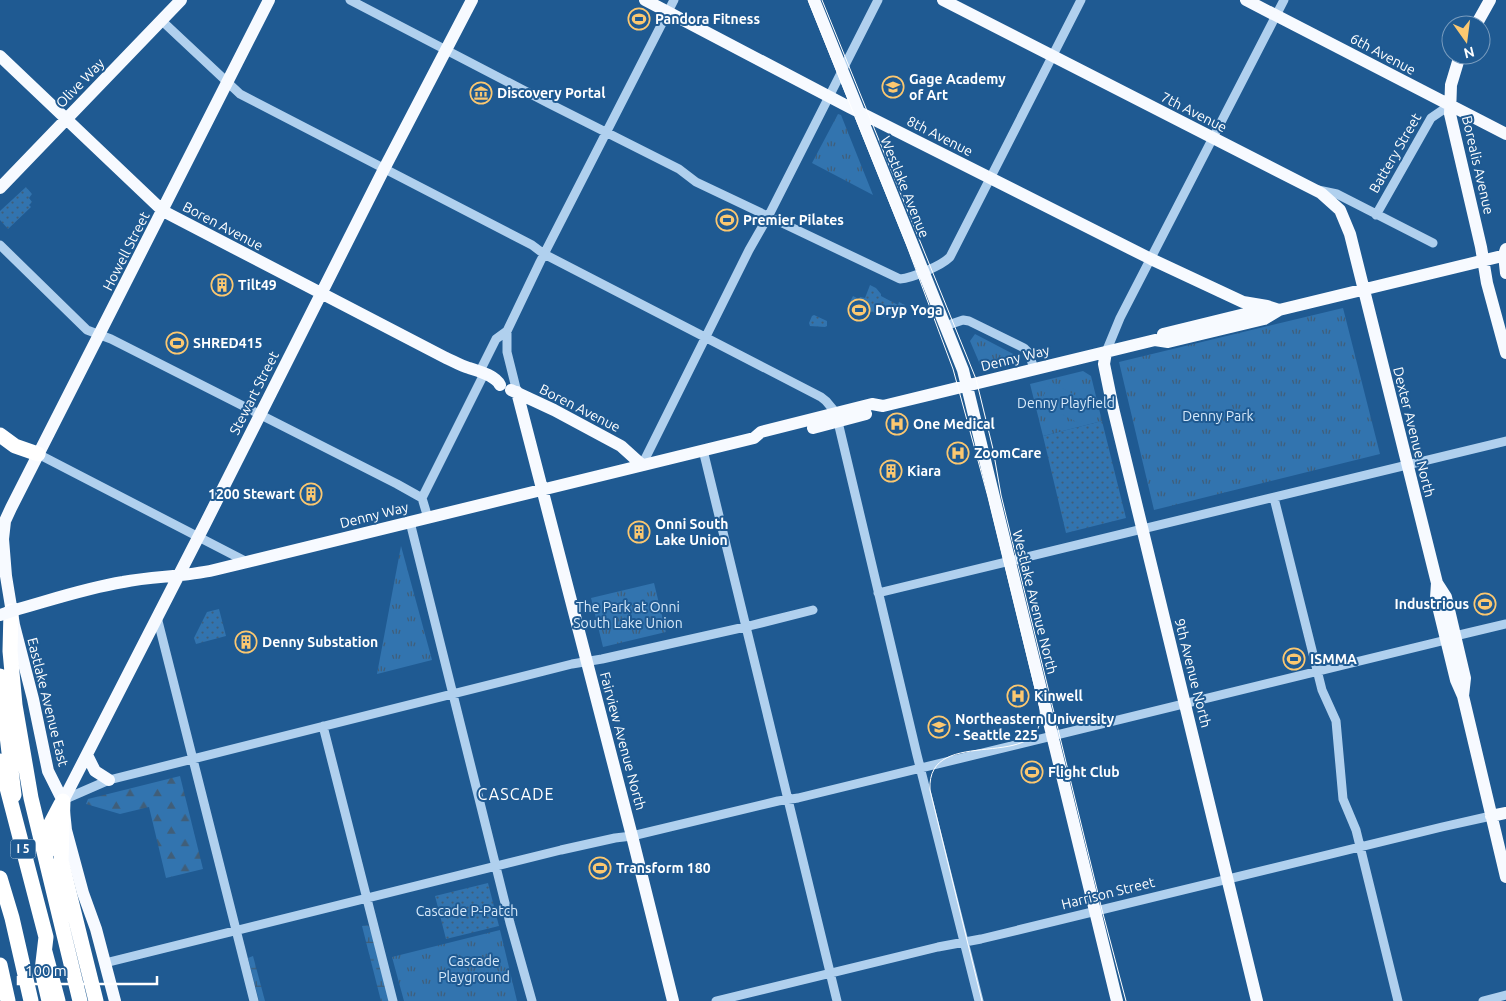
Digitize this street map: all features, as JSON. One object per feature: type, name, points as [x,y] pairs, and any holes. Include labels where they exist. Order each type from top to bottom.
[{"type":"highway","points":[[0,435],[15,446],[38,454]]},
{"type":"highway","points":[[5,613],[15,705],[31,798],[80,1001]]},
{"type":"highway","points":[[0,676],[24,869]]},
{"type":"highway","name":"I 5","points":[[0,761],[62,1001]]},
{"type":"highway","points":[[0,789],[24,869],[58,1001]]},
{"type":"highway","points":[[47,870],[50,825],[63,800]]},
{"type":"highway","points":[[63,800],[61,860],[96,1001]]},
{"type":"highway","points":[[0,878],[12,918],[31,1001]]},
{"type":"highway","points":[[46,937],[42,971],[49,1001]]},
{"type":"highway","points":[[0,965],[8,1001]]},
{"type":"main road","name":"Olive Way","points":[[0,188],[181,0]]},
{"type":"main road","name":"Howell Street","points":[[7,514],[270,0]]},
{"type":"main road","name":"Stewart Street","points":[[63,800],[472,0]]},
{"type":"main road","name":"8th Avenue","points":[[645,0],[858,111],[1151,259],[1243,302],[1279,310]]},
{"type":"main road","name":"Westlake Avenue","points":[[814,0],[963,370],[967,386]]},
{"type":"main road","name":"7th Avenue","points":[[943,0],[1313,189]]},
{"type":"main road","name":"6th Avenue","points":[[1246,0],[1506,134]]},
{"type":"main road","points":[[1482,15],[1490,0]]},
{"type":"main road","name":"Boren Avenue","points":[[1,58],[162,211],[477,373],[496,385],[517,392],[621,446],[642,465]]},
{"type":"main road","points":[[1450,105],[1452,78],[1457,65]]},
{"type":"main road","name":"Borealis Avenue","points":[[1450,105],[1452,126],[1484,260],[1487,283],[1506,353]]},
{"type":"main road","name":"Dexter Avenue North","points":[[1313,189],[1328,198],[1340,210],[1350,234],[1436,583],[1446,596],[1451,638],[1465,678],[1463,696],[1506,878]]},
{"type":"main road","points":[[1505,253],[1506,273]]},
{"type":"main road","name":"Denny Way","points":[[5,613],[101,586],[136,580],[198,574],[703,450],[754,438],[763,440],[837,417],[874,412],[883,406],[1155,340],[1165,333],[1261,310],[1279,310],[1484,260],[1505,253]]},
{"type":"main road","points":[[1224,293],[1233,304],[1237,316]]},
{"type":"main road","name":"Denny Way","points":[[1155,340],[1168,342],[1264,319],[1279,310]]},
{"type":"main road","name":"9th Avenue North","points":[[1106,352],[1104,364],[1257,1001]]},
{"type":"main road","name":"Westlake Avenue North","points":[[967,386],[1117,1001]]},
{"type":"main road","name":"Fairview Avenue North","points":[[517,392],[673,1001]]},
{"type":"main road","name":"Eastlake Avenue East","points":[[7,514],[3,539],[6,576],[5,613],[33,699],[48,771],[63,800],[66,830],[82,893],[96,928],[115,1001]]},
{"type":"main road","points":[[87,755],[95,772],[109,780]]},
{"type":"main road","name":"Harrison Street","points":[[1491,816],[1506,813]]},
{"type":"street","points":[[350,0],[606,133],[680,169],[696,182],[758,212],[769,215],[900,279],[910,278],[950,257],[1081,0]]},
{"type":"street","points":[[517,392],[507,352],[507,331],[544,254],[674,0]]},
{"type":"street","points":[[642,465],[749,250],[769,215],[878,0]]},
{"type":"street","points":[[1106,352],[1120,318],[1284,0]]},
{"type":"street","points":[[161,20],[240,94],[532,244],[544,254],[826,401],[837,417],[920,768],[979,1001]]},
{"type":"street","name":"Battery Street","points":[[1376,215],[1431,118],[1450,105]]},
{"type":"street","name":"7th Avenue","points":[[1313,189],[1337,194],[1433,243]]},
{"type":"street","points":[[0,245],[87,330],[100,334],[261,414],[422,498]]},
{"type":"street","points":[[945,326],[963,320],[975,322],[1024,348],[1029,354],[1034,369]]},
{"type":"street","points":[[428,518],[422,498],[477,373],[496,338],[507,331]]},
{"type":"street","points":[[878,593],[1506,441]]},
{"type":"street","points":[[703,450],[837,1001]]},
{"type":"street","points":[[38,454],[246,562]]},
{"type":"street","points":[[1274,498],[1322,690],[1336,721],[1343,799],[1356,830],[1398,1001]]},
{"type":"street","points":[[410,522],[496,866],[532,1001]]},
{"type":"street","points":[[63,800],[109,780],[572,664],[745,627],[813,610]]},
{"type":"street","points":[[158,617],[254,1001]]},
{"type":"street","points":[[106,964],[496,866],[606,840],[632,836],[1052,737],[1506,624]]},
{"type":"street","points":[[323,726],[393,1001]]},
{"type":"street","name":"Harrison Street","points":[[716,1001],[1491,816]]},
{"type":"street","points":[[1483,1001],[1506,995]]},
{"type":"green space","points":[[838,114],[841,115],[873,195],[812,163]]},
{"type":"green space","points":[[26,187],[32,194],[29,198],[32,202],[29,205],[31,207],[8,229],[0,220],[0,211]]},
{"type":"green space","points":[[870,285],[876,288],[881,296],[898,305],[899,302],[905,305],[904,308],[907,310],[903,317],[899,316],[898,319],[886,317],[849,304],[853,296],[859,299],[860,297],[865,298]]},
{"type":"green space","name":"Denny Park","points":[[1343,308],[1380,454],[1154,510],[1119,362]]},
{"type":"green space","points":[[814,315],[827,321],[827,326],[810,326],[809,323]]},
{"type":"green space","points":[[975,334],[1021,358],[982,369],[970,341]]},
{"type":"green space","name":"Denny Playfield","points":[[1083,371],[1091,376],[1102,421],[1043,436],[1030,384]]},
{"type":"green space","points":[[1051,382],[1091,404],[1080,424],[1040,402]]},
{"type":"green space","points":[[1102,421],[1126,518],[1066,533],[1043,436]]},
{"type":"green space","points":[[401,546],[432,660],[377,674]]},
{"type":"green space","name":"The Park at Onni South Lake Union","points":[[654,583],[666,632],[603,647],[591,598]]},
{"type":"green space","points":[[219,609],[226,636],[196,644],[194,638],[207,612]]},
{"type":"green space","points":[[180,776],[203,869],[166,878],[149,807],[120,814],[86,804],[88,799]]},
{"type":"green space","name":"Cascade P-Patch","points":[[488,883],[499,926],[446,939],[435,896]]},
{"type":"green space","points":[[368,925],[389,1001],[381,1001],[362,926]]},
{"type":"green space","name":"Cascade Playground","points":[[500,930],[517,1001],[404,1001],[392,957]]},
{"type":"green space","points":[[253,956],[265,1001],[259,1001],[248,958]]},
{"type":"tram line","points":[[808,0],[907,246],[953,369],[988,497],[1040,709],[1038,729],[1026,741],[1008,746],[965,752],[947,758],[934,769],[930,790],[982,1001]]},
{"type":"tram line","points":[[822,0],[976,379],[993,449],[1001,495],[1126,1001]]},
{"type":"place","name":"Pandora Fitness","points":[[639,19]]},
{"type":"place","name":"Gage Academy of Art","points":[[893,87]]},
{"type":"place","name":"Discovery Portal","points":[[481,93]]},
{"type":"place","name":"Premier Pilates","points":[[727,220]]},
{"type":"place","name":"Tilt49","points":[[222,285]]},
{"type":"place","name":"Dryp Yoga","points":[[859,310]]},
{"type":"place","name":"SHRED415","points":[[177,343]]},
{"type":"place","name":"One Medical","points":[[897,424]]},
{"type":"place","name":"ZoomCare","points":[[958,453]]},
{"type":"place","name":"Kiara","points":[[891,471]]},
{"type":"place","name":"1200 Stewart","points":[[311,494]]},
{"type":"place","name":"Onni South Lake Union","points":[[639,532]]},
{"type":"place","name":"Industrious","points":[[1485,604]]},
{"type":"place","name":"Denny Substation","points":[[246,642]]},
{"type":"place","name":"ISMMA","points":[[1294,659]]},
{"type":"place","name":"Kinwell","points":[[1018,696]]},
{"type":"place","name":"Northeastern University - Seattle 225","points":[[939,727]]},
{"type":"place","name":"Flight Club","points":[[1032,772]]},
{"type":"place","name":"Transform 180","points":[[600,868]]},
{"type":"district","name":"CASCADE","points":[[516,794]]}]
